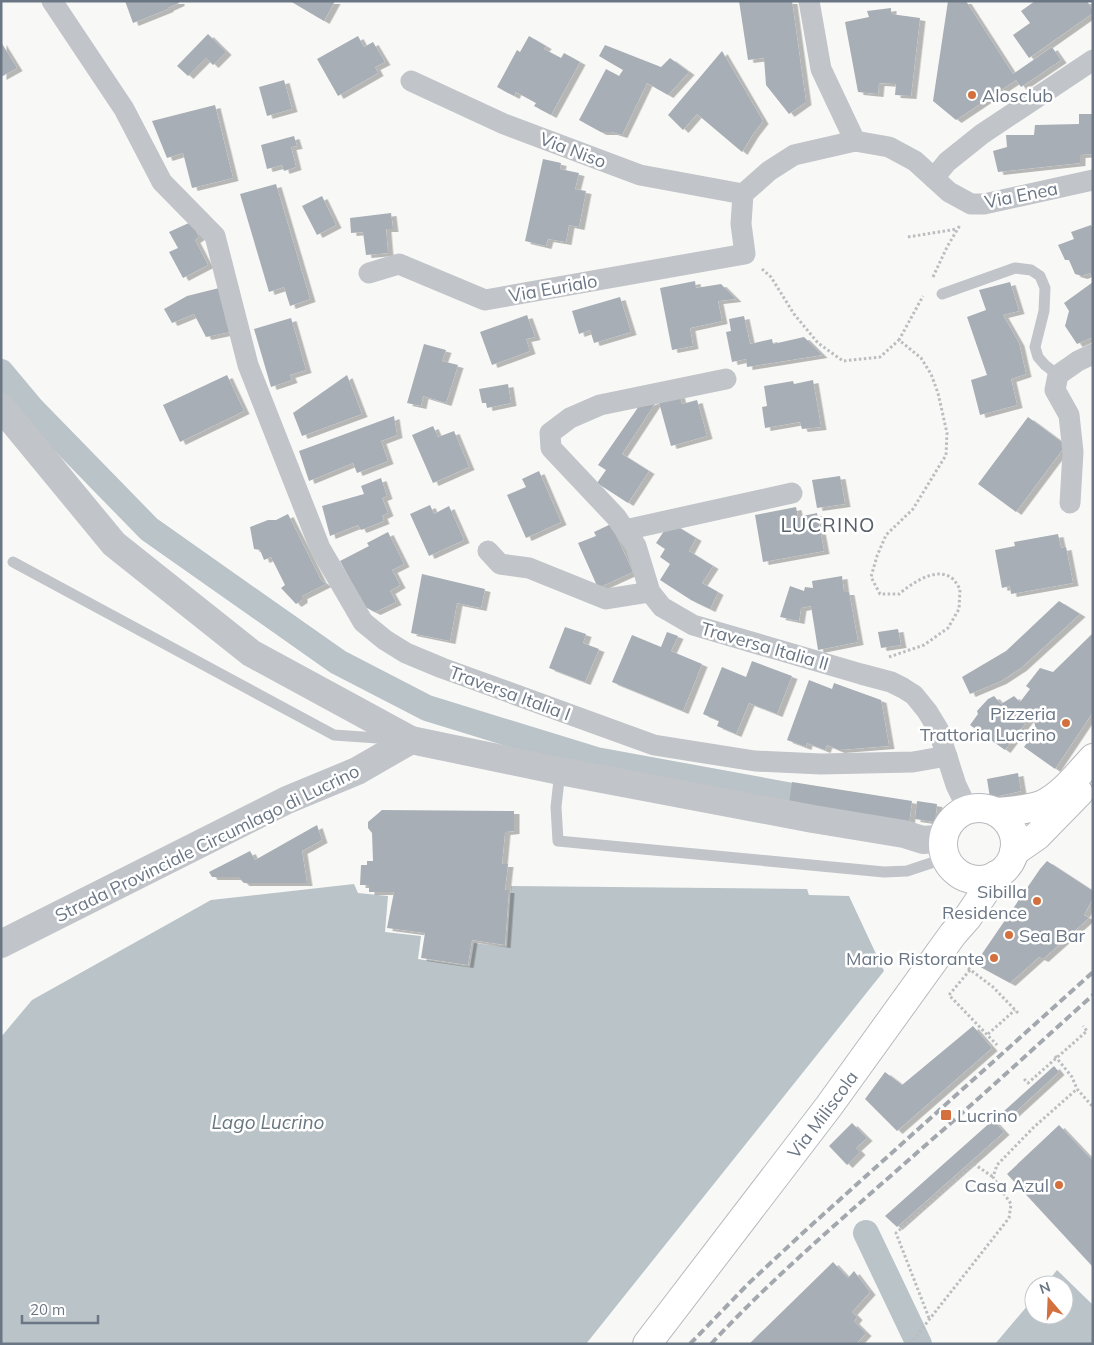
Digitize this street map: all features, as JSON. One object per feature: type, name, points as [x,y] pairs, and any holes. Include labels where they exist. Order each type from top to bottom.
[{"type":"main road","points":[[996,812],[1020,810],[1042,804],[1061,791],[1093,758]]},
{"type":"main road","points":[[1014,852],[1037,836],[1093,778]]},
{"type":"main road","points":[[949,855],[963,876],[971,879],[988,879],[1004,869],[1010,861],[1015,844],[1012,829],[1008,822],[996,812],[978,808],[960,814],[952,820],[947,828],[949,855],[960,905],[958,928]]},
{"type":"main road","name":"Via Miliscola","points":[[647,1344],[829,1106],[958,928],[968,918],[996,875]]},
{"type":"street","name":"Traversa Italia I","points":[[52,1],[124,109],[162,182],[216,236],[248,365],[320,548],[363,622],[385,640],[406,653],[442,668],[654,745],[755,761],[821,764],[913,762],[947,756]]},
{"type":"street","points":[[809,1],[821,69],[855,141]]},
{"type":"street","points":[[934,178],[947,162],[982,134],[1093,60]]},
{"type":"street","name":"Via Niso","points":[[411,82],[504,124],[640,175],[743,194]]},
{"type":"street","name":"Via Enea","points":[[743,194],[769,171],[794,155],[855,141],[889,147],[915,160],[949,192],[970,204],[984,204],[1093,180]]},
{"type":"street","points":[[743,194],[741,224],[744,254]]},
{"type":"street","name":"Via Eurialo","points":[[369,273],[399,264],[485,300],[744,254]]},
{"type":"street","points":[[1070,503],[1073,452],[1069,415],[1055,390],[1058,375],[1078,361],[1093,354]]},
{"type":"street","name":"Traversa Italia II","points":[[726,379],[600,405],[570,418],[550,432],[551,448],[616,517],[636,546],[650,592],[662,607],[693,625],[891,682],[914,695],[938,729],[956,785],[968,810]]},
{"type":"street","points":[[1,407],[114,544],[251,653],[411,740],[560,771],[813,819],[904,834],[923,840],[936,839],[949,855]]},
{"type":"street","points":[[625,530],[792,494]]},
{"type":"street","points":[[488,551],[500,564],[529,568],[606,599],[650,592]]},
{"type":"street","name":"Strada Provinciale Circumlago di Lucrino","points":[[1,944],[287,800],[357,771],[411,740]]},
{"type":"lane","points":[[942,294],[1015,268],[1032,270],[1040,276],[1045,288],[1044,311],[1035,346],[1038,357],[1045,366],[1058,375]]},
{"type":"lane","points":[[13,562],[334,735],[411,740]]},
{"type":"lane","points":[[560,771],[556,807],[558,841],[884,872],[907,871],[949,855]]},
{"type":"path","points":[[932,280],[970,204]]},
{"type":"path","points":[[908,237],[958,229]]},
{"type":"path","points":[[744,254],[771,278],[794,314],[818,343],[843,362],[880,357],[899,340],[927,289]]},
{"type":"path","points":[[891,682],[888,657],[924,644],[948,628],[959,609],[960,589],[952,578],[937,574],[913,583],[899,594],[880,594],[871,577],[886,535],[913,509],[946,455],[947,433],[938,393],[931,374],[921,358],[899,340]]},
{"type":"path","points":[[960,962],[993,987],[1019,1014]]},
{"type":"path","points":[[970,970],[949,995],[998,1046]]},
{"type":"path","points":[[988,1034],[1015,1010]]},
{"type":"path","points":[[1024,1079],[1028,1084],[1087,1031],[1083,1026]]},
{"type":"path","points":[[1056,1057],[1072,1077],[1077,1089],[1093,1107]]},
{"type":"path","points":[[993,1177],[997,1165],[1034,1127],[1077,1089]]},
{"type":"path","points":[[910,1344],[1009,1218],[1011,1204],[993,1177],[974,1164],[896,1233],[929,1319]]},
{"type":"water","name":"Lago Lucrino","points":[[354,884],[358,893],[388,896],[385,932],[421,936],[418,959],[470,967],[474,943],[507,947],[511,886],[807,889],[809,895],[849,896],[884,971],[586,1344],[1,1344],[1,1037],[32,1000],[211,900]]},
{"type":"water","points":[[1057,1270],[1062,1275],[1053,1275]]},
{"type":"water","points":[[1074,1287],[1093,1305],[1093,1344],[995,1344],[1024,1310],[1024,1325],[1074,1325]]},
{"type":"building","points":[[125,1],[179,1],[179,3],[133,23]]},
{"type":"building","points":[[290,1],[335,1],[324,21]]},
{"type":"building","points":[[739,1],[792,1],[806,102],[789,114],[766,85],[764,58],[748,60]]},
{"type":"building","points":[[948,1],[966,1],[1013,74],[1052,47],[1061,60],[1021,87],[1016,80],[956,120],[933,101]]},
{"type":"building","points":[[1035,1],[1087,1],[1093,13],[1029,58],[1013,35],[1030,23],[1021,11]]},
{"type":"building","points":[[891,8],[891,14],[920,18],[911,96],[895,95],[896,84],[879,83],[878,94],[858,92],[845,22],[869,17],[867,11]]},
{"type":"building","points":[[208,34],[226,52],[213,65],[206,58],[188,76],[177,66]]},
{"type":"building","points":[[358,36],[364,47],[373,42],[385,62],[375,67],[378,73],[338,96],[317,59]]},
{"type":"building","points":[[529,36],[546,46],[544,49],[561,58],[564,53],[580,62],[551,115],[534,106],[536,103],[516,92],[514,96],[497,87],[517,50],[520,52]]},
{"type":"building","points":[[1,42],[17,68],[1,77]]},
{"type":"building","points":[[605,45],[661,67],[670,58],[689,72],[668,95],[647,83],[622,135],[612,132],[601,132],[579,120],[606,69],[619,76],[623,70],[599,56]]},
{"type":"building","points":[[722,51],[763,121],[742,152],[697,114],[683,130],[668,115]]},
{"type":"building","points":[[284,80],[292,109],[267,116],[259,87]]},
{"type":"building","points":[[215,105],[233,178],[192,188],[183,153],[167,158],[152,121]]},
{"type":"building","points":[[1079,114],[1093,114],[1093,154],[1080,155],[1080,163],[998,172],[993,151],[1007,147],[1006,135],[1034,135],[1035,125],[1079,124]]},
{"type":"building","points":[[294,136],[297,146],[291,147],[296,167],[284,171],[282,165],[267,169],[261,145]]},
{"type":"building","points":[[543,159],[561,163],[560,169],[579,173],[575,189],[586,191],[579,227],[569,225],[566,242],[548,239],[546,246],[525,241]]},
{"type":"building","points":[[276,184],[310,299],[290,306],[284,287],[269,292],[240,194]]},
{"type":"building","points":[[322,196],[336,225],[317,235],[302,206]]},
{"type":"building","points":[[391,213],[393,229],[386,229],[388,253],[366,255],[363,232],[351,233],[350,218]]},
{"type":"building","points":[[191,222],[199,237],[195,240],[208,265],[183,278],[169,252],[178,248],[169,232]]},
{"type":"building","points":[[1091,225],[1093,230],[1093,280],[1090,273],[1082,276],[1075,274],[1069,260],[1065,260],[1058,245],[1074,239],[1071,232]]},
{"type":"building","points":[[695,281],[696,288],[721,284],[736,299],[718,301],[722,321],[690,328],[693,346],[672,350],[660,288]]},
{"type":"building","points":[[1010,282],[1019,311],[1003,315],[1019,343],[1026,374],[1011,379],[1017,405],[980,415],[971,380],[987,375],[967,317],[986,310],[979,290]]},
{"type":"building","points":[[1093,282],[1093,337],[1077,344],[1065,326],[1069,311],[1064,303]]},
{"type":"building","points":[[219,288],[230,332],[206,337],[194,314],[172,323],[164,309],[187,296]]},
{"type":"building","points":[[620,297],[631,332],[594,343],[590,330],[579,334],[572,311]]},
{"type":"building","points":[[527,315],[535,337],[526,339],[530,351],[492,365],[480,332]]},
{"type":"building","points":[[744,316],[750,344],[772,339],[773,344],[804,337],[822,355],[747,367],[746,359],[732,362],[726,332],[731,331],[729,319]]},
{"type":"building","points":[[291,318],[306,370],[290,375],[292,380],[271,387],[254,329]]},
{"type":"building","points":[[424,344],[446,350],[442,361],[458,365],[446,403],[423,396],[421,406],[407,403]]},
{"type":"building","points":[[227,375],[244,411],[180,442],[163,405]]},
{"type":"building","points":[[347,375],[362,414],[302,436],[293,413]]},
{"type":"building","points":[[813,380],[821,427],[802,429],[800,422],[765,428],[762,407],[767,406],[764,386],[793,381],[794,384]]},
{"type":"building","points":[[508,384],[511,403],[487,408],[486,403],[482,403],[479,389]]},
{"type":"building","points":[[679,394],[682,404],[697,400],[707,436],[671,446],[658,399]]},
{"type":"building","points":[[658,399],[622,454],[649,471],[628,503],[597,483],[606,470],[598,465],[639,406]]},
{"type":"building","points":[[394,416],[397,435],[381,441],[388,461],[357,473],[353,463],[309,481],[299,451]]},
{"type":"building","points":[[1028,417],[1066,445],[1016,512],[978,484]]},
{"type":"building","points":[[433,426],[438,437],[454,431],[469,467],[433,483],[412,435]]},
{"type":"building","points":[[539,471],[561,522],[526,538],[507,495],[526,487],[522,479]]},
{"type":"building","points":[[840,476],[845,504],[817,508],[812,480]]},
{"type":"building","points":[[381,478],[387,496],[382,498],[388,513],[382,516],[384,521],[361,530],[358,525],[330,536],[322,506],[364,494],[361,486]]},
{"type":"building","points":[[430,505],[434,514],[449,506],[464,540],[429,556],[410,514]]},
{"type":"building","points":[[796,507],[798,517],[817,513],[824,551],[763,562],[755,515]]},
{"type":"building","points":[[288,514],[321,580],[326,584],[302,596],[302,600],[296,604],[281,588],[285,585],[271,557],[264,560],[260,550],[254,549],[250,527],[268,520],[276,520]]},
{"type":"building","points":[[670,522],[696,538],[689,551],[713,566],[702,583],[718,592],[710,609],[691,600],[660,580],[670,564],[660,557],[665,549],[656,543]]},
{"type":"building","points":[[611,524],[633,572],[598,588],[578,543],[596,536],[594,532]]},
{"type":"building","points":[[388,532],[404,564],[392,570],[400,585],[390,591],[396,602],[375,612],[365,607],[340,561],[369,546],[367,543]]},
{"type":"building","points":[[1058,534],[1061,548],[1066,547],[1073,583],[1011,594],[1010,586],[1002,588],[995,550],[1015,546],[1014,542]]},
{"type":"building","points":[[422,574],[485,589],[481,608],[457,603],[450,641],[411,633]]},
{"type":"building","points":[[842,576],[844,592],[849,592],[858,642],[818,650],[811,606],[801,608],[799,621],[780,617],[790,586],[804,591],[805,587],[813,588],[812,581]]},
{"type":"building","points":[[1059,601],[1080,614],[1021,668],[1001,681],[970,694],[962,677],[1006,651]]},
{"type":"building","points":[[565,627],[586,634],[583,643],[599,649],[585,682],[549,668]]},
{"type":"building","points":[[898,629],[901,645],[881,648],[878,632]]},
{"type":"building","points":[[667,632],[678,636],[671,651],[702,664],[683,711],[612,682],[632,635],[661,647]]},
{"type":"building","points":[[1093,633],[1093,712],[1055,769],[1024,747],[1036,730],[1034,721],[1029,718],[1005,750],[970,725],[978,714],[977,711],[988,699],[994,696],[1001,704],[1014,696],[1020,702],[1030,689],[1026,686],[1040,668],[1053,672]]},
{"type":"building","points":[[752,661],[792,676],[777,714],[749,703],[736,734],[717,726],[719,721],[703,714],[722,667],[746,677]]},
{"type":"building","points":[[809,680],[832,689],[834,683],[881,700],[889,746],[839,750],[827,745],[825,750],[807,743],[806,747],[787,740]]},
{"type":"building","points":[[1018,773],[1021,791],[990,798],[987,779]]},
{"type":"building","points":[[792,782],[912,801],[909,824],[789,804]]},
{"type":"building","points":[[917,801],[937,804],[935,822],[915,819]]},
{"type":"building","points":[[382,810],[514,811],[514,831],[505,832],[502,864],[508,864],[505,890],[509,890],[505,945],[472,940],[468,965],[421,958],[425,933],[387,928],[394,892],[369,892],[369,885],[360,885],[361,865],[367,865],[367,861],[373,861],[372,833],[368,828],[368,822]]},
{"type":"building","points":[[317,825],[322,840],[302,851],[307,883],[244,883],[238,877],[212,877],[209,872],[250,851],[255,860]]},
{"type":"building","points":[[1047,861],[1093,891],[1093,898],[1084,915],[1089,918],[1043,959],[1039,957],[1010,983],[975,964]]},
{"type":"building","points":[[973,1026],[992,1048],[897,1131],[865,1099],[885,1072],[902,1085]]},
{"type":"building","points":[[1054,1066],[1059,1072],[1010,1117],[1004,1111]]},
{"type":"building","points":[[993,1120],[1004,1132],[897,1227],[885,1216]]},
{"type":"building","points":[[852,1123],[867,1138],[856,1148],[860,1152],[847,1165],[829,1146]]},
{"type":"building","points":[[1059,1125],[1093,1161],[1092,1266],[1007,1174]]},
{"type":"building","points":[[833,1262],[848,1278],[854,1271],[870,1292],[852,1312],[857,1317],[854,1321],[866,1333],[856,1344],[749,1344]]},
{"type":"waterway","points":[[1,372],[32,409],[149,529],[338,662],[427,708],[596,760],[825,802]]},
{"type":"waterway","points":[[866,1233],[919,1344]]},
{"type":"railway","points":[[690,1344],[749,1283],[806,1230],[1093,972]]},
{"type":"railway","points":[[711,1344],[813,1244],[964,1112],[1093,995]]},
{"type":"place","name":"Alosclub","points":[[972,95]]},
{"type":"place","name":"Pizzeria Trattoria Lucrino","points":[[1066,723]]},
{"type":"place","name":"Sibilla Residence","points":[[1037,901]]},
{"type":"place","name":"Sea Bar","points":[[1009,935]]},
{"type":"place","name":"Mario Ristorante","points":[[994,958]]},
{"type":"place","name":"Lucrino","points":[[946,1115]]},
{"type":"place","name":"Casa Azul","points":[[1059,1185]]},
{"type":"district","name":"LUCRINO","points":[[828,524]]}]
